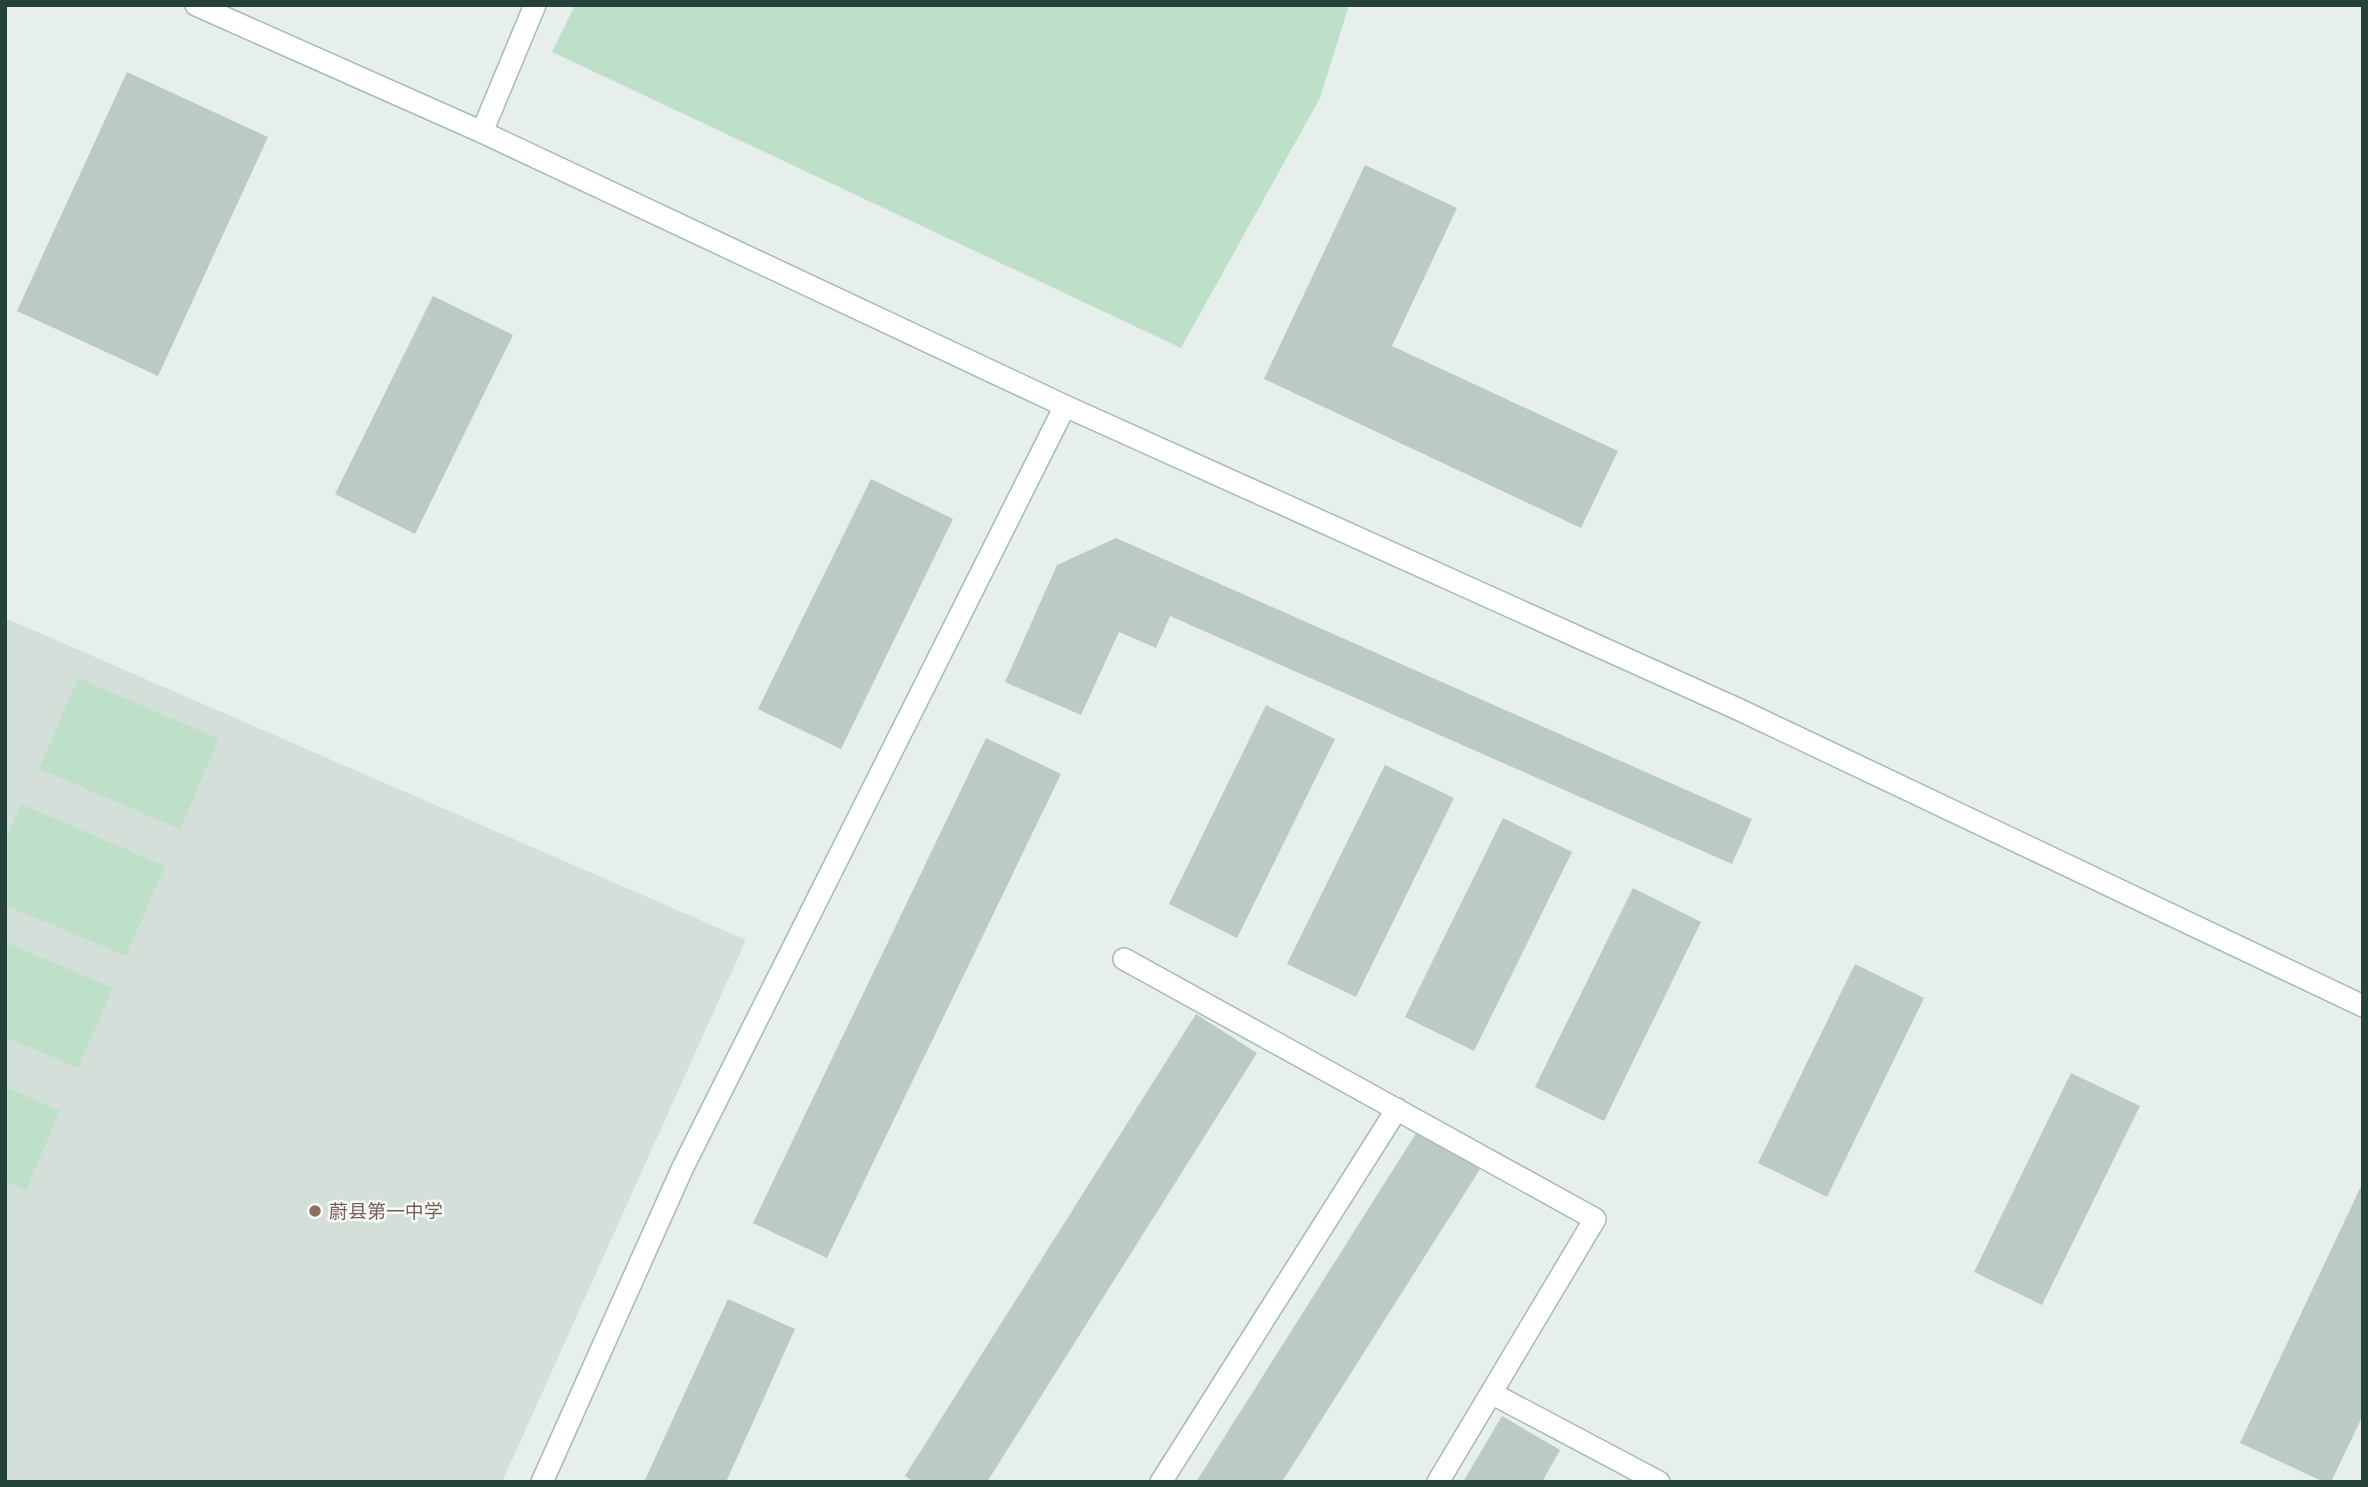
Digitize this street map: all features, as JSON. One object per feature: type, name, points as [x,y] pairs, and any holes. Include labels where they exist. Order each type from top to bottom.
[{"type":"street","points":[[196,5],[482,132],[1065,407],[1740,710],[2363,1006]]},
{"type":"street","points":[[482,132],[535,5]]},
{"type":"street","points":[[542,1482],[683,1167],[1065,407]]},
{"type":"street","points":[[1124,959],[1595,1219],[1438,1482]]},
{"type":"street","points":[[1161,1482],[1397,1109]]},
{"type":"street","points":[[1491,1393],[1658,1482]]},
{"type":"shaded area","name":"蔚县第一中学","points":[[5,618],[746,940],[502,1482],[5,1482]]},
{"type":"green space","points":[[575,5],[1349,5],[1320,98],[1181,348],[552,52]]},
{"type":"green space","points":[[78,678],[219,739],[180,829],[39,769]]},
{"type":"green space","points":[[21,804],[165,866],[126,956],[5,905],[5,841]]},
{"type":"green space","points":[[5,942],[113,988],[78,1068],[5,1037]]},
{"type":"green space","points":[[5,1087],[60,1111],[26,1190],[5,1181]]},
{"type":"building","points":[[127,72],[268,137],[158,376],[17,311]]},
{"type":"building","points":[[1365,165],[1457,208],[1392,346],[1618,451],[1581,528],[1264,379]]},
{"type":"building","points":[[433,296],[513,335],[415,534],[335,494]]},
{"type":"building","points":[[871,479],[953,519],[841,749],[758,709]]},
{"type":"building","points":[[1116,538],[1752,819],[1732,864],[1170,616],[1156,648],[1119,632],[1081,715],[1005,682],[1057,565]]},
{"type":"building","points":[[1266,705],[1335,739],[1237,938],[1169,904]]},
{"type":"building","points":[[986,738],[1061,774],[827,1258],[753,1223]]},
{"type":"building","points":[[1385,765],[1454,798],[1356,997],[1287,964]]},
{"type":"building","points":[[1503,818],[1572,852],[1474,1051],[1405,1017]]},
{"type":"building","points":[[1633,888],[1701,922],[1604,1121],[1535,1087]]},
{"type":"building","points":[[1855,964],[1924,998],[1827,1197],[1758,1163]]},
{"type":"building","points":[[1196,1014],[1257,1053],[987,1482],[914,1482],[905,1476]]},
{"type":"building","points":[[2071,1073],[2140,1106],[2042,1305],[1974,1272]]},
{"type":"building","points":[[1420,1127],[1482,1166],[1282,1482],[1196,1482]]},
{"type":"building","points":[[2363,1182],[2363,1415],[2331,1482],[2324,1482],[2240,1443]]},
{"type":"building","points":[[728,1299],[795,1329],[726,1482],[644,1482]]},
{"type":"building","points":[[1502,1416],[1560,1450],[1542,1482],[1463,1482]]},
{"type":"place","name":"蔚县第一中学","points":[[315,1211]]}]
